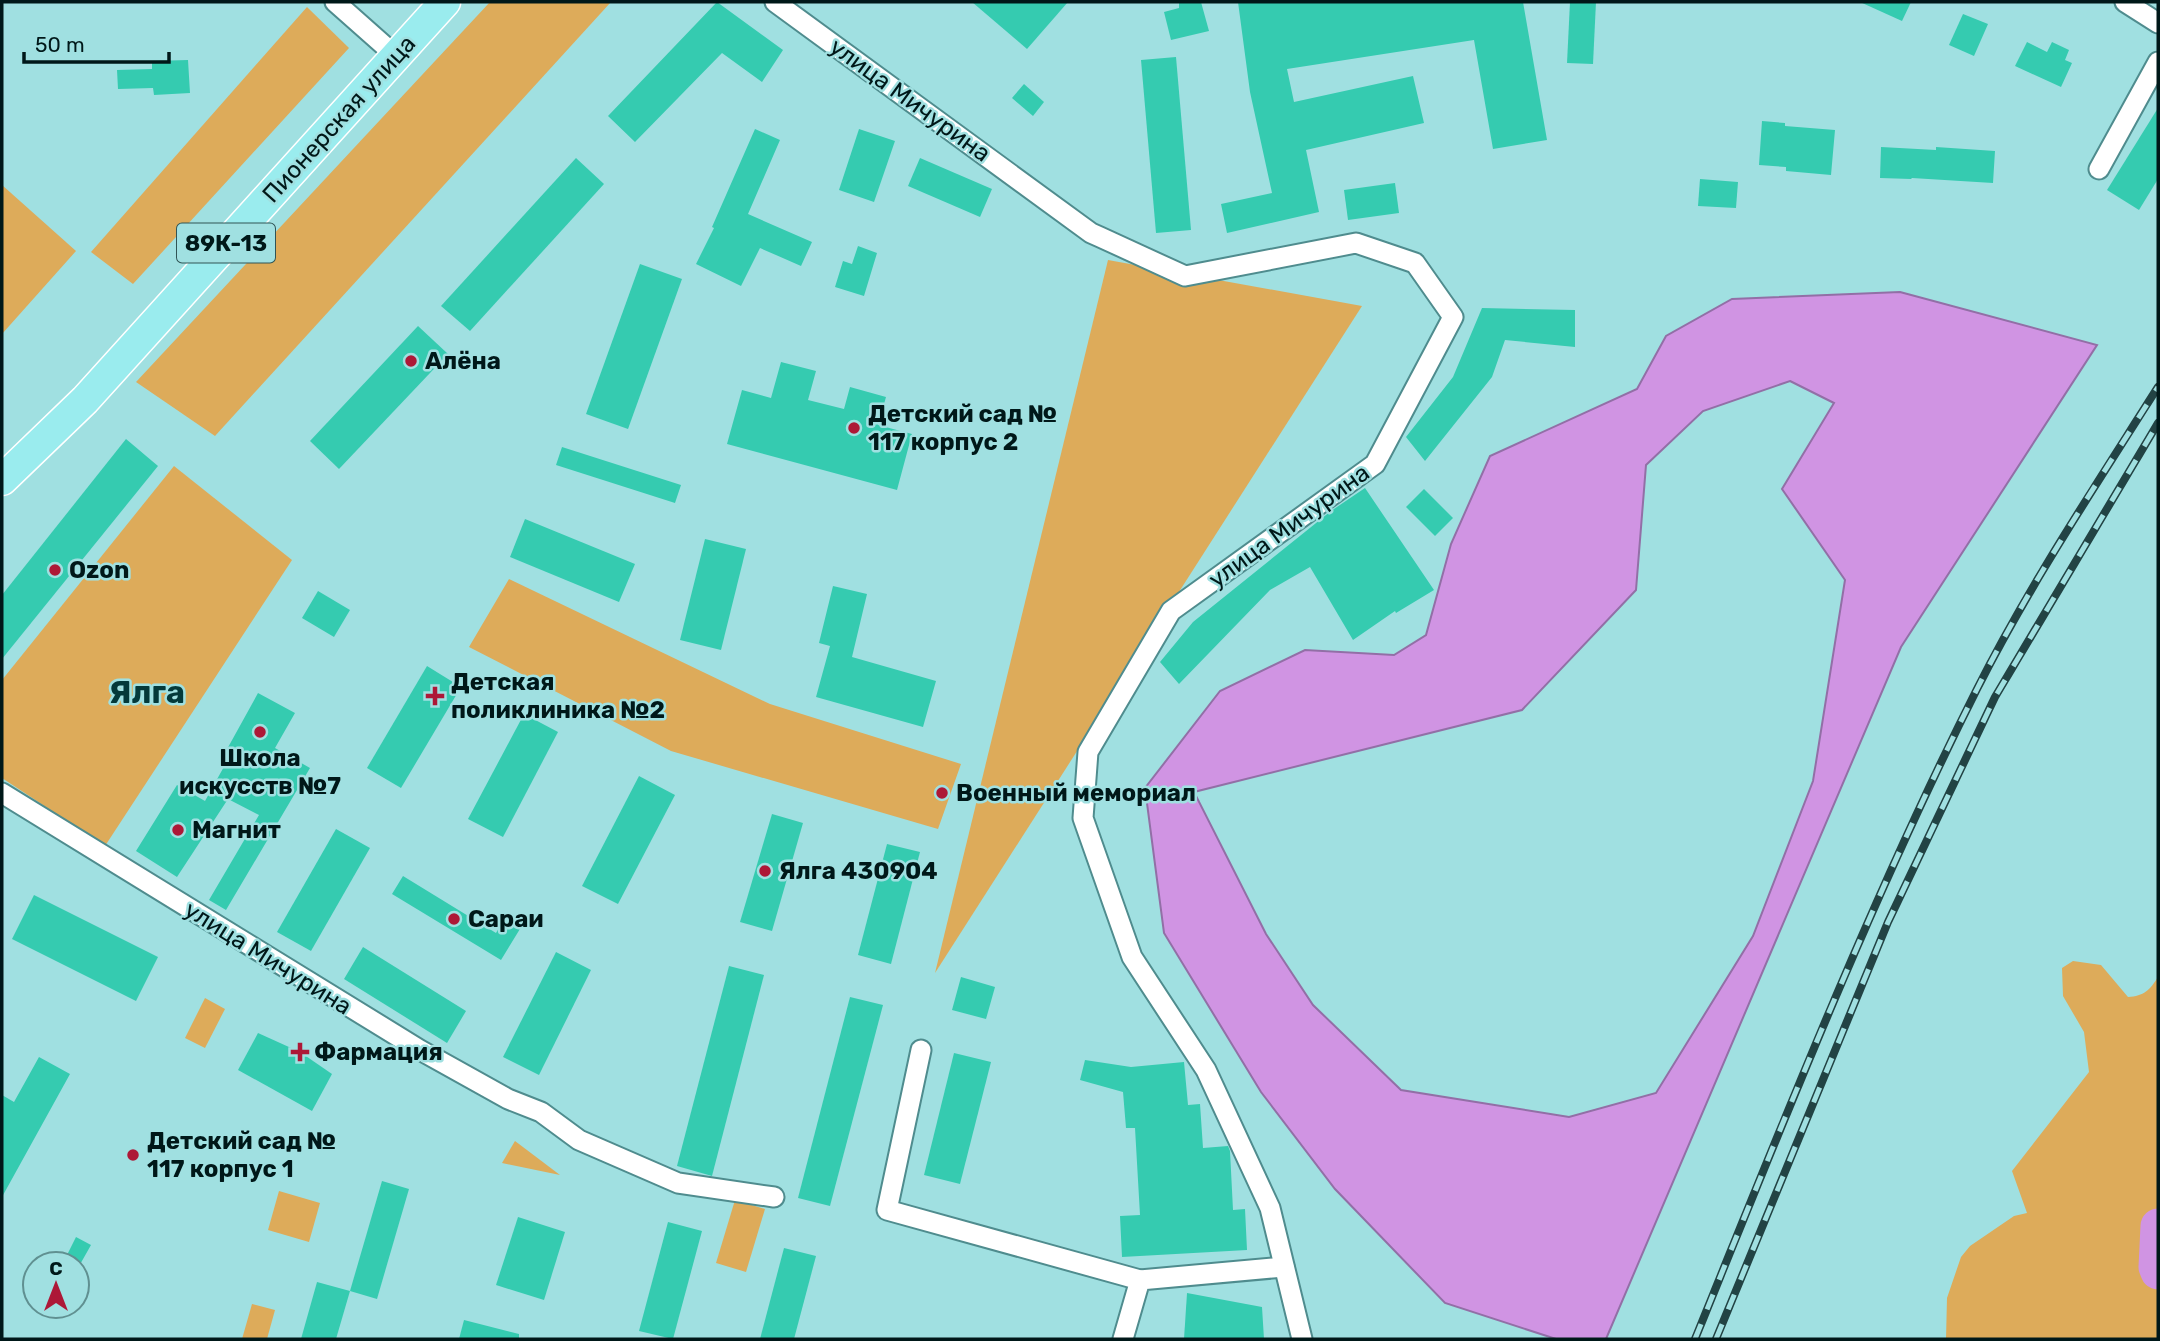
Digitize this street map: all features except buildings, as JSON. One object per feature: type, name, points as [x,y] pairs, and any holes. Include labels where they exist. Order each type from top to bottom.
[{"type":"main road","name":"Пионерская улица","points":[[2,480],[85,400],[445,2]]},
{"type":"street","points":[[335,2],[396,55]]},
{"type":"street","name":"улица Мичурина","points":[[775,2],[1091,233],[1185,276],[1356,243],[1415,263],[1453,317],[1375,464],[1171,611],[1088,752],[1083,818],[1132,957],[1206,1070],[1269,1208],[1302,1339]]},
{"type":"street","points":[[2125,2],[2158,23]]},
{"type":"street","points":[[2099,169],[2158,62]]},
{"type":"street","name":"улица Мичурина","points":[[2,793],[408,1043],[508,1099],[541,1112],[579,1140],[678,1183],[774,1197]]},
{"type":"street","points":[[921,1050],[887,1210],[1140,1280],[1284,1266]]},
{"type":"street","points":[[1123,1339],[1140,1280]]},
{"type":"shaded area","points":[[490,2],[611,2],[215,436],[136,382]]},
{"type":"shaded area","points":[[307,7],[349,48],[133,284],[91,252]]},
{"type":"shaded area","points":[[2,185],[76,251],[2,334]]},
{"type":"shaded area","points":[[1108,260],[1362,306],[935,973]]},
{"type":"shaded area","points":[[1900,292],[2097,345],[1901,647],[1606,1339],[1556,1339],[1445,1303],[1335,1189],[1261,1092],[1164,933],[1145,788],[1220,691],[1305,650],[1394,655],[1426,635],[1451,544],[1490,456],[1637,389],[1666,336],[1732,299]],"holes":[[[1790,381],[1834,403],[1782,489],[1845,580],[1813,781],[1753,936],[1656,1093],[1569,1117],[1401,1090],[1313,1005],[1266,934],[1194,792],[1522,710],[1636,590],[1646,465],[1703,411]]]},
{"type":"shaded area","points":[[174,466],[292,560],[105,846],[2,778],[2,680]]},
{"type":"shaded area","points":[[509,579],[770,704],[961,764],[938,829],[671,751],[469,647]]},
{"type":"shaded area","points":[[2073,961],[2101,965],[2128,997],[2146,992],[2158,977],[2158,1339],[1946,1339],[1947,1298],[1961,1257],[1970,1246],[2014,1216],[2027,1213],[2012,1171],[2089,1072],[2084,1032],[2063,996],[2062,968]]},
{"type":"shaded area","points":[[205,998],[225,1009],[205,1048],[185,1038]]},
{"type":"shaded area","points":[[515,1141],[560,1175],[502,1163]]},
{"type":"shaded area","points":[[279,1191],[320,1203],[309,1242],[268,1230]]},
{"type":"shaded area","points":[[735,1200],[765,1209],[746,1272],[716,1263]]},
{"type":"shaded area","points":[[252,1304],[275,1310],[267,1339],[242,1339]]},
{"type":"waterway","points":[[2158,1226],[2158,1272]]},
{"type":"railway","points":[[1695,1339],[1830,1011],[1938,769],[2019,611],[2158,387]]},
{"type":"railway","points":[[1716,1339],[1888,922],[1995,697],[2158,423]]},
{"type":"place","name":"Алёна","points":[[411,361]]},
{"type":"place","name":"Детский сад № 117 корпус 2","points":[[854,428]]},
{"type":"place","name":"Ozon","points":[[55,570]]},
{"type":"place","name":"Детская поликлиника №2","points":[[435,696]]},
{"type":"place","name":"Школа искусств №7","points":[[260,732]]},
{"type":"place","name":"Военный мемориал","points":[[942,793]]},
{"type":"place","name":"Магнит","points":[[178,830]]},
{"type":"place","name":"Ялга 430904","points":[[765,871]]},
{"type":"place","name":"Сараи","points":[[454,919]]},
{"type":"place","name":"Фармация","points":[[300,1052]]},
{"type":"place","name":"Детский сад № 117 корпус 1","points":[[133,1155]]},
{"type":"district","name":"Ялга","points":[[147,692]]}]
